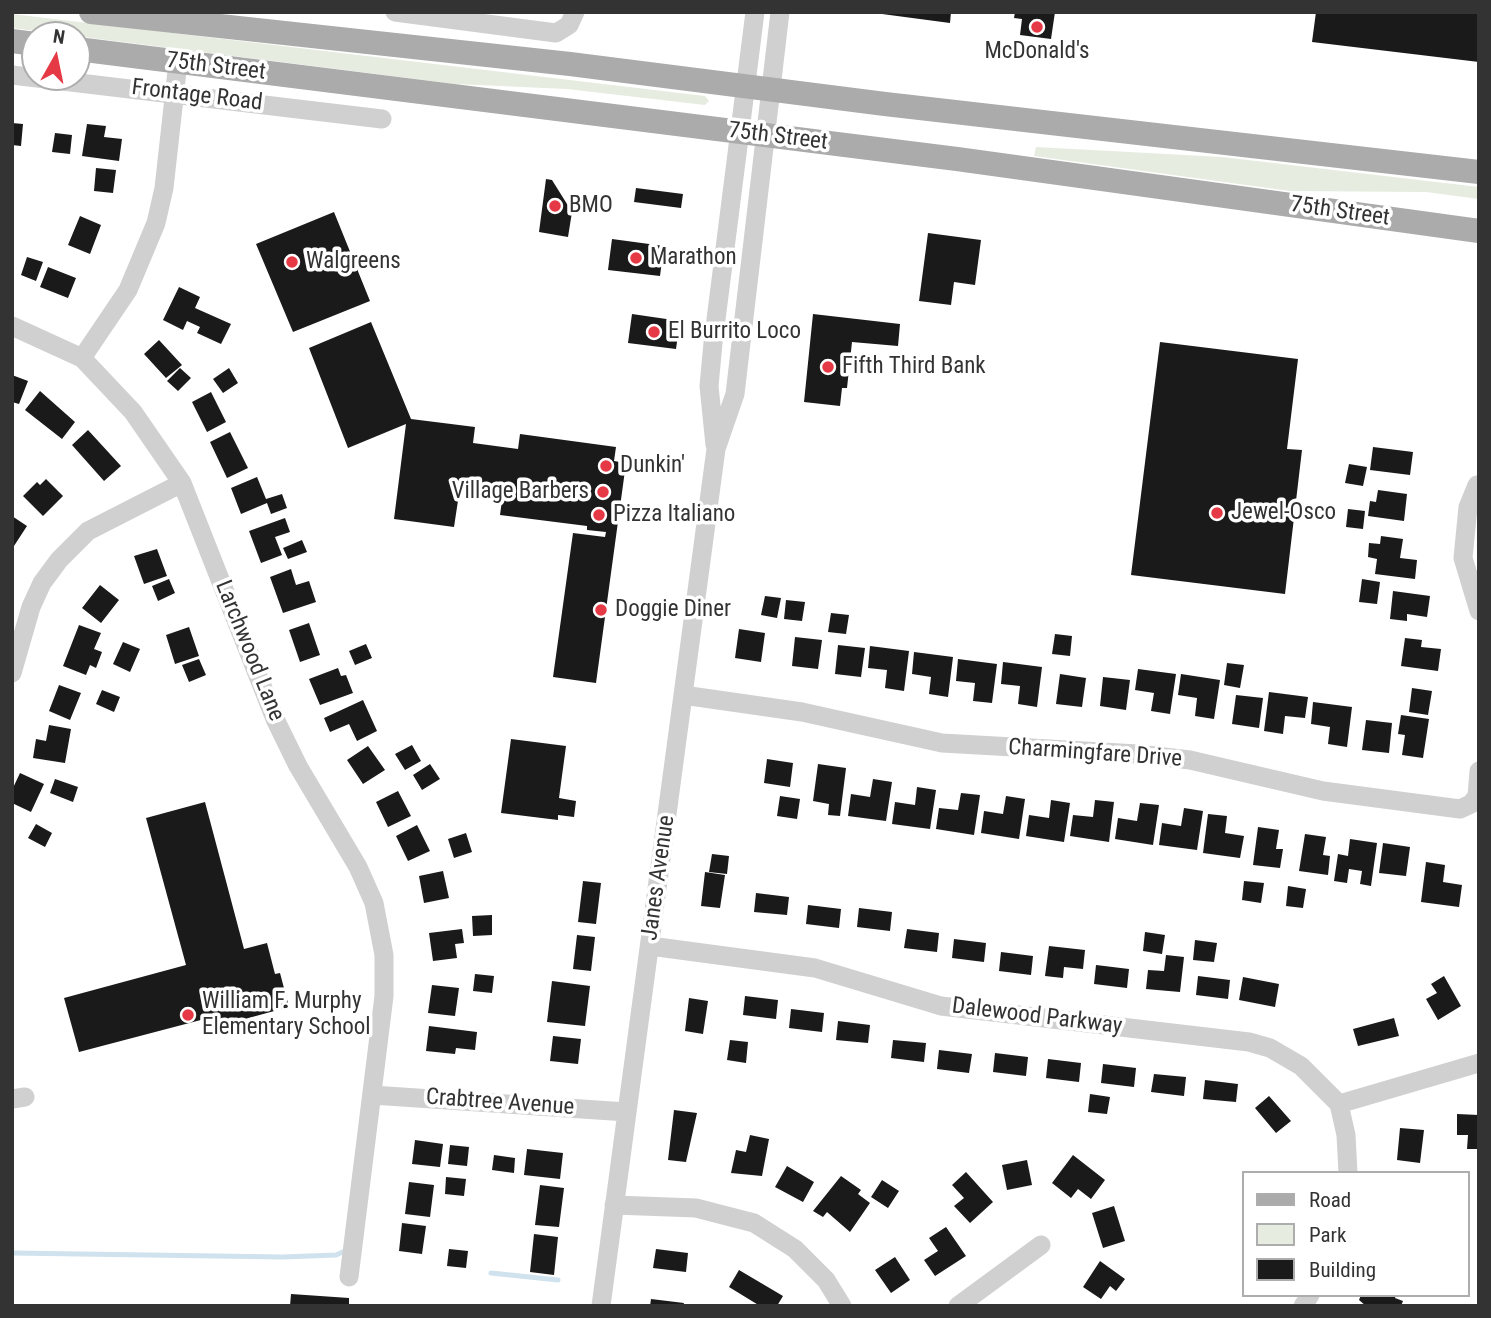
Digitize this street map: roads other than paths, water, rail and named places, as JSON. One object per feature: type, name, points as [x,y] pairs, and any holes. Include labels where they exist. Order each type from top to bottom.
[{"type":"main road","name":"75th Street","points":[[92,12],[1479,172]]},
{"type":"main road","name":"75th Street","points":[[91,51],[738,131],[1479,231]]},
{"type":"street","points":[[395,12],[556,33],[569,25],[575,12]]},
{"type":"street","name":"Janes Avenue","points":[[716,449],[709,386],[738,131],[755,12]]},
{"type":"street","name":"Janes Avenue","points":[[601,1306],[716,449],[735,394],[780,12]]},
{"type":"street","points":[[12,326],[82,358],[118,306],[146,252],[164,188],[178,62]]},
{"type":"street","name":"Frontage Road","points":[[12,75],[382,118]]},
{"type":"street","name":"Larchwood Lane","points":[[82,358],[133,412],[182,483],[275,719],[298,766],[358,867],[373,903],[380,931],[385,976],[349,1277]]},
{"type":"street","points":[[12,673],[31,607],[42,583],[59,560],[88,531],[182,483]]},
{"type":"street","points":[[1477,485],[1468,507],[1464,558],[1479,611]]},
{"type":"street","name":"Charmingfare Drive","points":[[683,695],[802,712],[942,743],[1177,758],[1324,791],[1460,809],[1471,804],[1477,796],[1479,771]]},
{"type":"street","name":"Dalewood Parkway","points":[[650,946],[815,968],[941,1006],[1249,1042],[1284,1054],[1301,1066],[1339,1104]]},
{"type":"street","points":[[1348,1171],[1346,1135],[1339,1104],[1479,1063]]},
{"type":"street","name":"Crabtree Avenue","points":[[372,1095],[627,1112]]},
{"type":"street","points":[[614,1205],[696,1209],[754,1223],[795,1249],[826,1280],[842,1306]]},
{"type":"street","points":[[958,1306],[1041,1245]]},
{"type":"waterway","points":[[12,1253],[283,1257],[336,1255],[345,1251]]},
{"type":"waterway","points":[[491,1273],[558,1280]]},
{"type":"place","name":"McDonald's","points":[[1037,27]]},
{"type":"place","name":"BMO","points":[[555,206]]},
{"type":"place","name":"Marathon","points":[[636,258]]},
{"type":"place","name":"Walgreens","points":[[292,262]]},
{"type":"place","name":"El Burrito Loco","points":[[654,332]]},
{"type":"place","name":"Fifth Third Bank","points":[[828,367]]},
{"type":"place","name":"Dunkin'","points":[[606,466]]},
{"type":"place","name":"Village Barbers","points":[[603,492]]},
{"type":"place","name":"Jewel-Osco","points":[[1217,513]]},
{"type":"place","name":"Pizza Italiano","points":[[599,515]]},
{"type":"place","name":"Doggie Diner","points":[[601,610]]},
{"type":"place","name":"William F. Murphy Elementary School","points":[[188,1015]]}]
